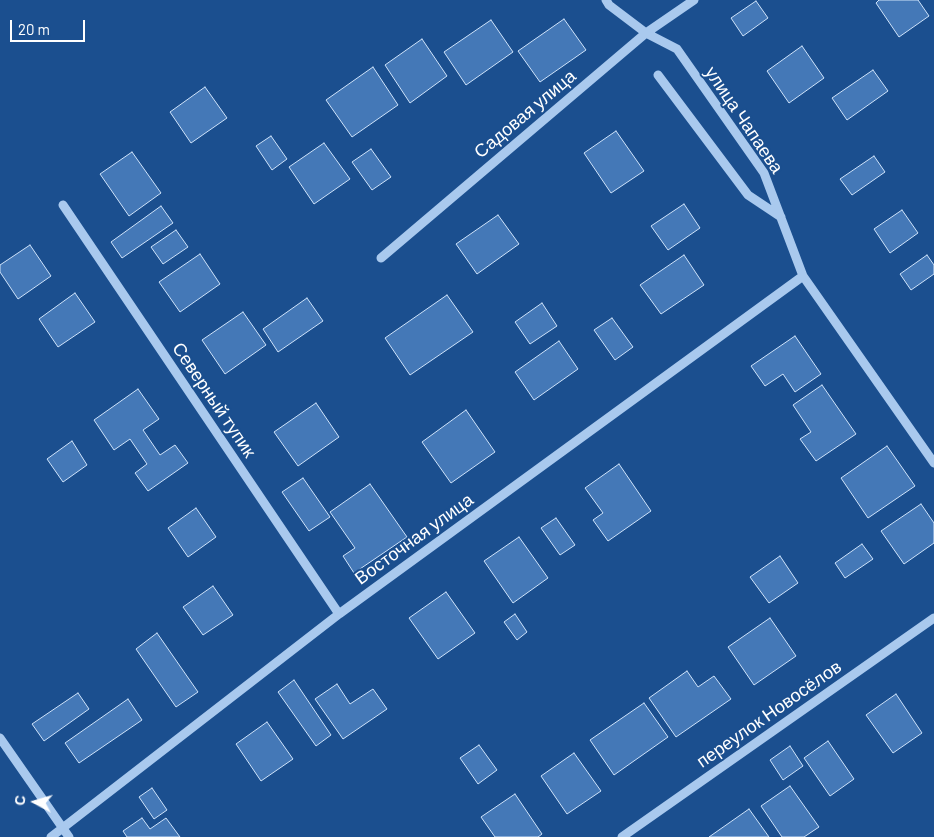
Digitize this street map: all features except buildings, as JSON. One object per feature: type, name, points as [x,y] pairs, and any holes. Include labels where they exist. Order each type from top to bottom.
[{"type":"street","name":"улица Чапаева","points":[[606,0],[609,5],[646,33],[677,49],[764,173],[802,276],[934,463]]},
{"type":"street","name":"Садовая улица","points":[[381,258],[646,33],[694,0]]},
{"type":"street","points":[[658,74],[748,195],[781,217]]},
{"type":"street","name":"Северный тупик","points":[[62,205],[340,614]]},
{"type":"street","name":"Восточная улица","points":[[51,837],[340,614],[802,276]]},
{"type":"street","name":"переулок Новосёлов","points":[[622,837],[934,618]]},
{"type":"street","points":[[0,738],[69,837]]}]
